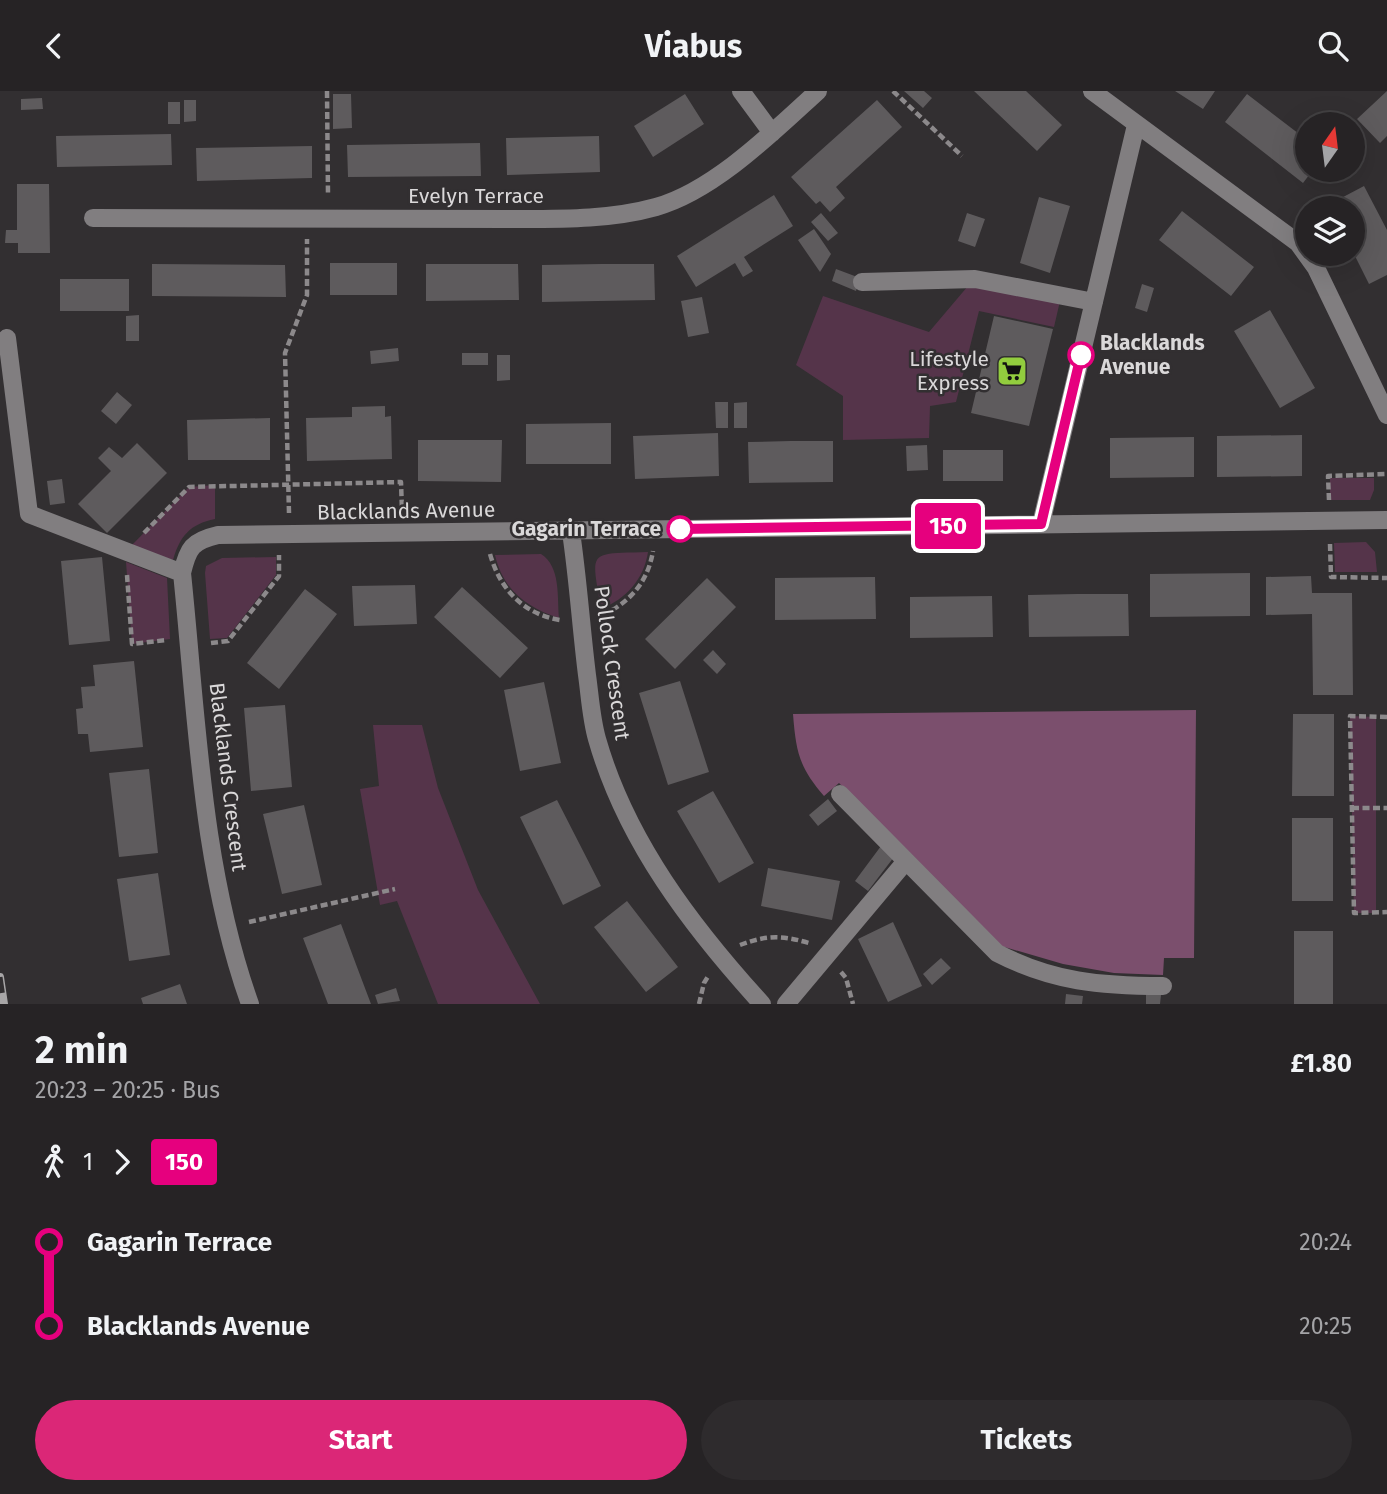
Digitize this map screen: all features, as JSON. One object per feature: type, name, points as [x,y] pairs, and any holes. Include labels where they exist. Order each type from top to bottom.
[{"type":"street","points":[[741,91],[772,134]]},
{"type":"street","name":"Evelyn Terrace","points":[[93,218],[584,219],[657,207],[712,180],[772,134],[818,91]]},
{"type":"street","points":[[1093,91],[1298,243],[1316,268],[1387,415]]},
{"type":"street","points":[[1041,524],[1136,125]]},
{"type":"street","points":[[862,282],[975,279],[1094,302]]},
{"type":"street","points":[[7,338],[29,514],[182,573]]},
{"type":"street","name":"Blacklands Avenue","points":[[187,553],[195,543],[218,535],[1387,520]]},
{"type":"street","name":"Pollock Crescent","points":[[571,532],[580,621],[597,738],[619,801],[659,874],[689,918],[721,959],[762,1004]]},
{"type":"street","name":"Blacklands Crescent","points":[[187,553],[182,573],[200,761],[212,850],[228,927],[250,1004]]},
{"type":"street","points":[[840,794],[997,953],[1049,976],[1123,986],[1163,986]]},
{"type":"street","points":[[786,1004],[906,861]]},
{"type":"path","points":[[327,91],[328,217]]},
{"type":"path","points":[[893,91],[962,156]]},
{"type":"path","points":[[190,645],[228,641],[279,576],[284,536],[285,353],[307,295],[307,217]]},
{"type":"path","points":[[1387,474],[1328,476],[1331,577],[1387,578]]},
{"type":"path","points":[[488,533],[495,569],[510,594],[521,605],[549,619],[580,621],[604,615],[636,592],[644,580],[653,553],[652,529]]},
{"type":"path","points":[[1387,717],[1350,716],[1354,913],[1387,912]]},
{"type":"path","points":[[1352,808],[1387,808]]},
{"type":"path","points":[[228,927],[395,889]]},
{"type":"path","points":[[699,1004],[704,983],[721,959],[738,946],[761,937],[786,936],[809,943],[827,955],[845,978],[853,1004]]},
{"type":"shaded area","points":[[968,286],[1060,301],[1054,327],[979,311],[956,402],[930,406],[929,438],[843,440],[843,396],[796,365],[823,296],[929,332]]},
{"type":"shaded area","points":[[1330,478],[1374,478],[1374,490],[1370,500],[1330,500]]},
{"type":"shaded area","points":[[215,485],[215,519],[199,524],[187,532],[173,560],[131,546],[189,487]]},
{"type":"shaded area","points":[[1366,542],[1375,552],[1377,572],[1335,572],[1334,543]]},
{"type":"shaded area","points":[[648,552],[642,571],[632,587],[618,600],[601,609],[595,565],[598,559],[614,553]]},
{"type":"shaded area","points":[[541,554],[552,566],[555,574],[559,618],[537,609],[518,596],[504,578],[495,555]]},
{"type":"shaded area","points":[[276,557],[276,575],[227,638],[210,639],[206,566],[222,558]]},
{"type":"shaded area","points":[[126,562],[167,578],[170,639],[132,644]]},
{"type":"shaded area","points":[[1196,710],[1194,958],[1164,958],[1163,975],[1114,973],[1063,964],[1001,946],[839,783],[824,796],[800,758],[793,714]]},
{"type":"shaded area","points":[[1350,716],[1376,717],[1376,913],[1354,913]]},
{"type":"shaded area","points":[[373,725],[422,725],[438,788],[478,890],[540,1004],[438,1004],[397,901],[380,905],[360,789],[379,786]]},
{"type":"building","points":[[904,91],[924,91],[932,98],[923,108]]},
{"type":"building","points":[[974,91],[1026,91],[1062,125],[1037,151]]},
{"type":"building","points":[[1175,91],[1215,91],[1203,109]]},
{"type":"building","points":[[1387,91],[1387,136],[1380,143],[1365,127],[1364,112]]},
{"type":"building","points":[[333,94],[351,94],[352,128],[333,129]]},
{"type":"building","points":[[685,94],[704,124],[653,157],[634,126]]},
{"type":"building","points":[[1247,94],[1295,131],[1295,177],[1225,122]]},
{"type":"building","points":[[42,98],[43,109],[21,110],[21,99]]},
{"type":"building","points":[[184,100],[196,100],[196,121],[184,122]]},
{"type":"building","points":[[877,100],[902,127],[836,187],[845,198],[830,212],[820,201],[816,204],[791,177]]},
{"type":"building","points":[[168,102],[180,102],[180,124],[168,124]]},
{"type":"building","points":[[171,134],[172,165],[57,167],[56,136]]},
{"type":"building","points":[[599,136],[600,172],[507,175],[506,138]]},
{"type":"building","points":[[480,143],[481,176],[348,177],[347,145]]},
{"type":"building","points":[[312,146],[312,178],[197,181],[196,148]]},
{"type":"building","points":[[17,184],[49,184],[50,253],[18,253],[18,243],[5,243],[6,230],[17,230]]},
{"type":"building","points":[[1364,186],[1387,230],[1387,275],[1369,284],[1360,266],[1365,266],[1365,196],[1345,196]]},
{"type":"building","points":[[774,195],[793,226],[744,257],[753,271],[743,277],[735,263],[696,287],[677,256]]},
{"type":"building","points":[[1039,197],[1070,206],[1050,273],[1020,263]]},
{"type":"building","points":[[1182,211],[1254,267],[1231,296],[1159,240]]},
{"type":"building","points":[[821,213],[838,233],[828,241],[811,222]]},
{"type":"building","points":[[967,213],[985,219],[975,247],[958,241]]},
{"type":"building","points":[[814,229],[831,254],[820,272],[798,240]]},
{"type":"building","points":[[330,263],[397,263],[397,295],[330,295]]},
{"type":"building","points":[[152,264],[285,265],[286,297],[152,296]]},
{"type":"building","points":[[426,264],[518,264],[519,300],[426,301]]},
{"type":"building","points":[[654,264],[655,300],[542,302],[542,265]]},
{"type":"building","points":[[836,269],[860,278],[856,291],[832,281]]},
{"type":"building","points":[[60,279],[129,279],[129,311],[60,311]]},
{"type":"building","points":[[1142,284],[1154,288],[1147,312],[1135,308]]},
{"type":"building","points":[[702,297],[709,333],[688,337],[681,301]]},
{"type":"building","points":[[1270,310],[1315,388],[1280,408],[1234,331]]},
{"type":"building","points":[[139,315],[139,341],[126,341],[126,316]]},
{"type":"building","name":"Lifestyle Express","points":[[994,316],[1053,329],[1029,426],[971,413]]},
{"type":"building","points":[[398,348],[399,361],[371,364],[370,351]]},
{"type":"building","points":[[462,353],[488,353],[488,365],[462,365]]},
{"type":"building","points":[[497,355],[510,355],[510,380],[497,381]]},
{"type":"building","points":[[117,392],[132,405],[116,424],[101,411]]},
{"type":"building","points":[[715,402],[728,402],[728,428],[716,428]]},
{"type":"building","points":[[747,402],[747,428],[734,428],[734,403]]},
{"type":"building","points":[[385,406],[385,417],[391,416],[392,459],[307,461],[306,418],[352,417],[352,407]]},
{"type":"building","points":[[270,418],[270,460],[188,460],[187,420]]},
{"type":"building","points":[[611,423],[611,464],[526,464],[526,424]]},
{"type":"building","points":[[718,433],[719,476],[635,479],[633,436]]},
{"type":"building","points":[[1302,435],[1302,476],[1217,477],[1217,436]]},
{"type":"building","points":[[1194,437],[1194,477],[1110,478],[1110,438]]},
{"type":"building","points":[[418,440],[502,440],[501,482],[418,481]]},
{"type":"building","points":[[833,441],[833,482],[749,483],[748,442]]},
{"type":"building","points":[[137,443],[167,473],[107,533],[78,504],[111,471],[98,458],[109,447],[122,458]]},
{"type":"building","points":[[927,445],[928,470],[907,471],[906,446]]},
{"type":"building","points":[[943,450],[1003,450],[1003,481],[943,481]]},
{"type":"building","points":[[62,479],[65,503],[50,505],[47,481]]},
{"type":"building","points":[[102,557],[110,641],[69,645],[61,561]]},
{"type":"building","points":[[1250,573],[1250,616],[1150,617],[1150,574]]},
{"type":"building","points":[[1311,576],[1312,593],[1352,593],[1353,695],[1313,695],[1312,614],[1266,615],[1266,577]]},
{"type":"building","points":[[875,577],[876,619],[775,620],[775,578]]},
{"type":"building","points":[[707,578],[736,607],[675,669],[645,639]]},
{"type":"building","points":[[415,585],[417,624],[354,626],[352,586]]},
{"type":"building","points":[[462,587],[528,648],[500,678],[434,617]]},
{"type":"building","points":[[305,589],[337,614],[279,689],[247,663]]},
{"type":"building","points":[[1128,594],[1129,636],[1029,637],[1028,595]]},
{"type":"building","points":[[992,596],[993,637],[910,638],[910,597]]},
{"type":"building","points":[[713,650],[726,664],[717,674],[703,660]]},
{"type":"building","points":[[134,661],[143,747],[90,752],[88,734],[78,734],[76,709],[83,708],[81,687],[95,686],[93,665]]},
{"type":"building","points":[[680,681],[709,772],[668,785],[639,693]]},
{"type":"building","points":[[544,682],[561,763],[520,771],[504,690]]},
{"type":"building","points":[[285,705],[292,787],[251,791],[244,708]]},
{"type":"building","points":[[1293,714],[1334,714],[1334,796],[1292,796]]},
{"type":"building","points":[[149,769],[158,853],[119,857],[109,773]]},
{"type":"building","points":[[713,791],[754,863],[719,883],[677,811]]},
{"type":"building","points":[[828,799],[837,811],[818,826],[809,815]]},
{"type":"building","points":[[557,800],[601,886],[563,905],[520,817]]},
{"type":"building","points":[[304,805],[322,885],[282,894],[263,814]]},
{"type":"building","points":[[1292,818],[1333,818],[1333,901],[1292,901]]},
{"type":"building","points":[[881,846],[894,857],[868,891],[855,881]]},
{"type":"building","points":[[768,868],[840,881],[832,920],[761,906]]},
{"type":"building","points":[[158,873],[170,955],[129,961],[117,879]]},
{"type":"building","points":[[627,901],[678,967],[646,992],[594,927]]},
{"type":"building","points":[[893,922],[922,986],[888,1002],[858,939]]},
{"type":"building","points":[[341,924],[371,1004],[328,1004],[303,938]]},
{"type":"building","points":[[1294,931],[1333,931],[1333,1004],[1294,1004]]},
{"type":"building","points":[[941,958],[951,968],[932,985],[923,974]]},
{"type":"building","points":[[180,984],[187,1004],[143,1004],[141,998]]},
{"type":"building","points":[[396,988],[400,1001],[378,1004],[375,995]]},
{"type":"building","points":[[1066,994],[1083,996],[1082,1004],[1065,1004]]},
{"type":"building","points":[[1146,994],[1161,995],[1160,1004],[1146,1004]]},
{"type":"railway","points":[[0,977],[4,1004]]},
{"type":"bus line","name":"150","points":[[680,529],[1041,524],[1081,355]]},
{"type":"place","name":"Blacklands Avenue","points":[[1081,355]]},
{"type":"place","name":"Lifestyle Express","points":[[1012,371]]},
{"type":"place","name":"Gagarin Terrace","points":[[680,529]]}]
